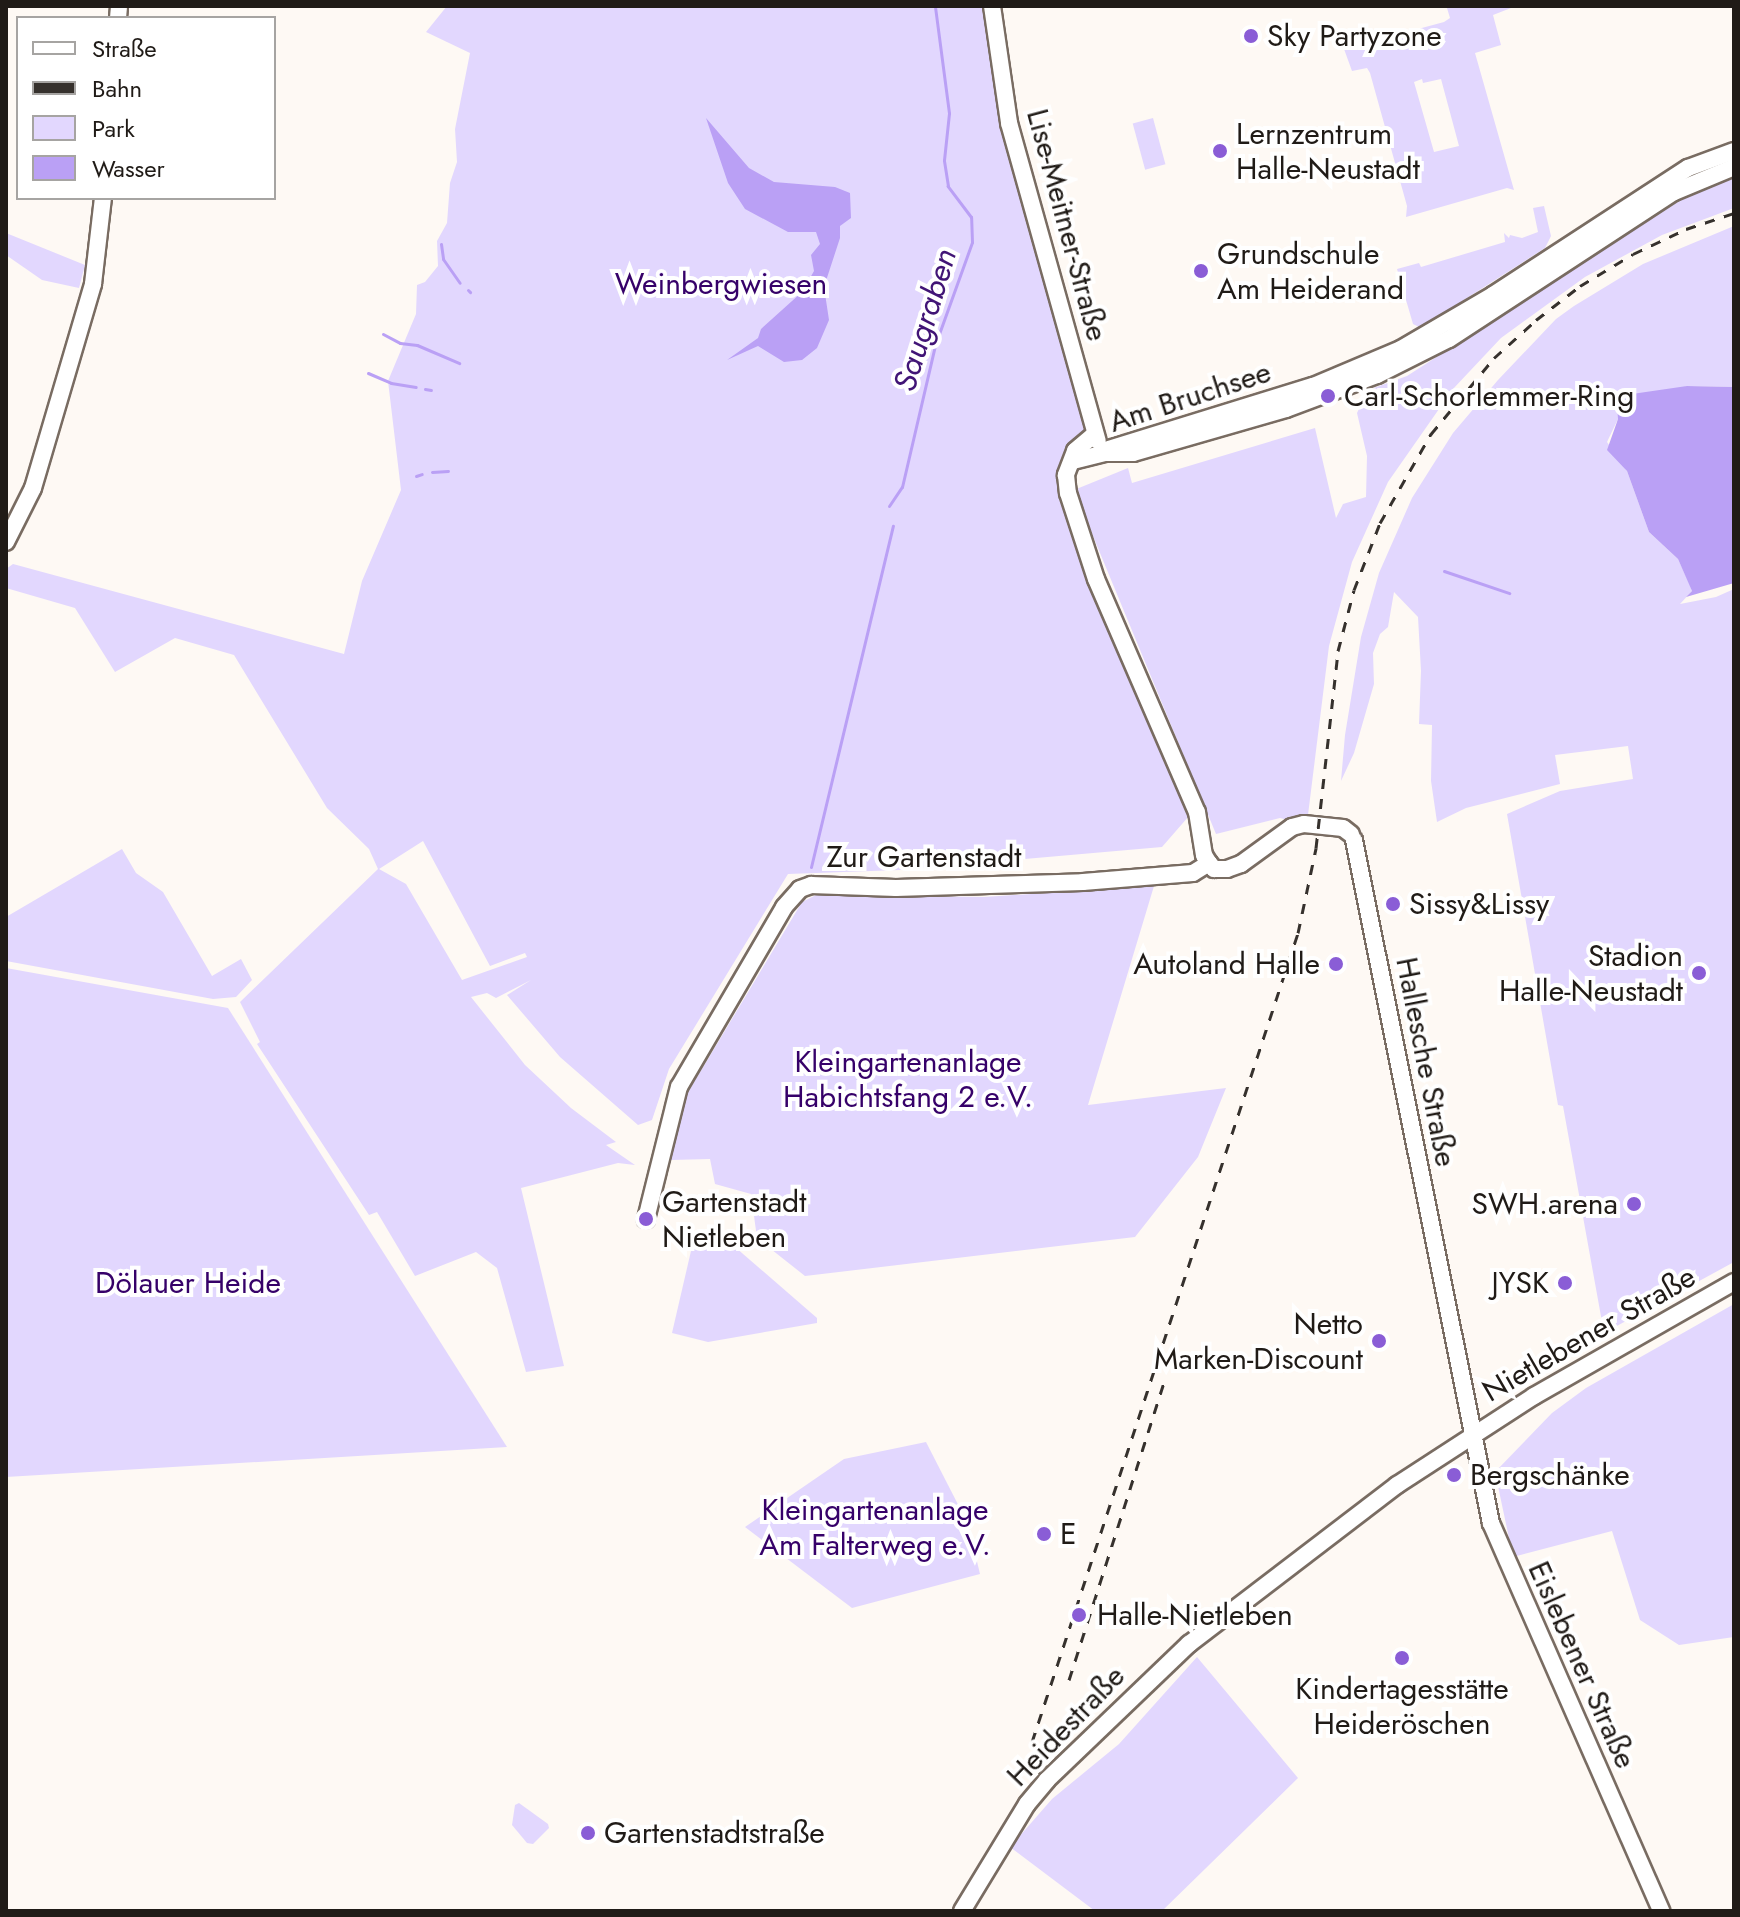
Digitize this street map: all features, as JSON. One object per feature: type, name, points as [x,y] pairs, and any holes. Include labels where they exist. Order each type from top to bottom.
[{"type":"street","name":"Lise-Meitner-Straße","points":[[992,6],[1009,123],[1095,434],[1104,453]]},
{"type":"street","name":"Am Bruchsee","points":[[1104,453],[1117,445],[1313,386],[1391,353],[1493,295],[1688,168],[1734,151]]},
{"type":"street","name":"Am Bruchsee","points":[[1104,453],[1147,449],[1286,409],[1377,375],[1449,339],[1674,192],[1734,167]]},
{"type":"street","points":[[6,542],[33,488],[88,300],[103,200]]},
{"type":"street","points":[[1095,434],[1075,451],[1066,475],[1068,493],[1096,579],[1197,812],[1204,855],[1209,863]]},
{"type":"street","points":[[1073,461],[1104,453]]},
{"type":"street","name":"Hallesche Straße","points":[[1209,863],[1214,869],[1241,864],[1292,827],[1304,824],[1337,826],[1352,837],[1472,1435]]},
{"type":"street","name":"Zur Gartenstadt","points":[[646,1219],[679,1087],[784,907],[800,889],[811,885],[896,888],[1083,882],[1193,873],[1209,863]]},
{"type":"street","name":"Nietlebener Straße","points":[[1472,1435],[1734,1282]]},
{"type":"street","name":"Heidestraße","points":[[962,1911],[1027,1804],[1047,1780],[1141,1687],[1189,1644],[1374,1502],[1472,1435]]},
{"type":"street","name":"Eislebener Straße","points":[[1472,1435],[1500,1550],[1661,1911]]},
{"type":"green space","name":"Weinbergwiesen","points":[[447,6],[985,6],[1087,432],[1065,449],[1057,470],[1073,529],[1189,816],[1162,847],[899,870],[788,874],[669,1069],[652,1120],[638,1125],[560,1057],[507,995],[531,980],[496,998],[487,993],[471,997],[525,1065],[571,1108],[616,1142],[606,1145],[635,1165],[618,1163],[521,1188],[564,1366],[526,1372],[497,1268],[476,1252],[415,1276],[377,1212],[369,1215],[257,1044],[260,1042],[240,1002],[378,869],[369,849],[327,808],[234,655],[175,638],[115,672],[75,608],[6,588],[6,569],[13,564],[344,654],[362,581],[401,490],[388,381],[416,314],[417,285],[425,282],[438,266],[437,241],[447,223],[450,183],[457,162],[455,129],[470,53],[426,32]],"holes":[[[423,841],[490,966],[525,953],[527,957],[462,980],[406,884],[379,869]]]},
{"type":"green space","points":[[1447,8],[1511,8],[1493,15],[1501,45],[1475,53],[1514,190],[1507,188],[1406,217],[1407,206],[1370,73],[1367,68],[1352,71],[1344,49],[1444,22],[1450,18]],"holes":[[[1422,79],[1423,83],[1441,79],[1459,146],[1434,152],[1414,82]]]},
{"type":"green space","points":[[1153,118],[1165,164],[1145,170],[1133,123]]},
{"type":"green space","points":[[1734,176],[1734,208],[1662,235],[1585,277],[1501,338],[1453,389],[1388,482],[1352,562],[1329,646],[1308,815],[1292,821],[1280,818],[1216,834],[1074,490],[1128,468],[1132,483],[1315,428],[1336,518],[1343,504],[1366,497],[1367,456],[1357,413],[1368,390],[1407,376],[1698,189]]},
{"type":"green space","points":[[1544,206],[1551,236],[1545,248],[1431,321],[1419,327],[1413,324],[1397,269],[1419,263],[1421,267],[1505,242],[1504,233],[1509,238],[1510,235],[1522,238],[1538,232],[1533,208]]},
{"type":"green space","points":[[1734,226],[1734,387],[1687,386],[1618,419],[1607,442],[1627,471],[1649,532],[1678,559],[1690,585],[1692,591],[1680,604],[1716,597],[1734,589],[1734,1262],[1604,1333],[1563,1106],[1558,1105],[1507,814],[1560,791],[1633,779],[1628,746],[1555,755],[1560,784],[1466,808],[1437,822],[1431,781],[1432,725],[1419,724],[1421,671],[1418,617],[1394,592],[1388,627],[1380,634],[1373,653],[1374,684],[1354,753],[1341,781],[1345,735],[1361,637],[1379,573],[1412,498],[1453,433],[1556,319],[1643,264]]},
{"type":"green space","points":[[6,233],[85,265],[79,288],[42,280],[6,255]]},
{"type":"green space","points":[[122,849],[136,873],[163,892],[212,976],[241,959],[252,980],[236,997],[213,999],[6,961],[6,917]]},
{"type":"green space","name":"Kleingartenanlage Habichtsfang 2 e.V.","points":[[1154,886],[1088,1105],[1226,1088],[1198,1157],[1135,1237],[805,1276],[757,1238],[751,1194],[715,1184],[710,1159],[671,1160],[687,1094],[802,902],[816,895],[984,897]]},
{"type":"green space","name":"Dölauer Heide","points":[[6,968],[228,1008],[507,1447],[6,1477]]},
{"type":"green space","points":[[720,1234],[817,1318],[817,1323],[708,1342],[672,1333],[694,1238]]},
{"type":"green space","points":[[1734,1304],[1734,1637],[1679,1645],[1640,1620],[1612,1531],[1513,1557],[1495,1472],[1552,1413],[1586,1388]]},
{"type":"green space","name":"Kleingartenanlage Am Falterweg e.V.","points":[[926,1442],[968,1524],[980,1574],[852,1608],[745,1527],[844,1459]]},
{"type":"green space","points":[[1197,1657],[1298,1778],[1162,1911],[1095,1911],[1010,1847],[1052,1799],[1119,1744]]},
{"type":"green space","points":[[519,1803],[548,1824],[549,1828],[533,1844],[527,1843],[512,1825],[515,1805]]},
{"type":"water","points":[[706,118],[749,168],[774,182],[835,187],[850,193],[851,218],[840,226],[840,238],[824,287],[829,320],[817,348],[802,360],[784,362],[758,346],[727,360],[758,338],[761,329],[802,292],[814,271],[811,255],[820,244],[816,232],[788,232],[745,209],[728,183]]},
{"type":"water","points":[[1687,386],[1734,387],[1734,583],[1686,597],[1692,591],[1678,559],[1649,532],[1627,471],[1607,450],[1618,419],[1617,405],[1632,394]]},
{"type":"waterway","name":"Saugraben","points":[[889,506],[902,487],[935,345],[972,242],[971,217],[948,186],[944,160],[949,113],[935,6]]},
{"type":"waterway","points":[[441,244],[443,259],[460,283]]},
{"type":"waterway","points":[[383,334],[459,363]]},
{"type":"waterway","points":[[368,373],[391,383],[416,387]]},
{"type":"waterway","points":[[425,389],[431,390]]},
{"type":"waterway","points":[[432,472],[448,471]]},
{"type":"waterway","points":[[416,476],[422,474]]},
{"type":"waterway","name":"Saugraben","points":[[811,867],[893,526]]},
{"type":"waterway","points":[[1444,571],[1509,593]]},
{"type":"railway","points":[[1032,1742],[1298,933],[1316,848],[1338,651],[1354,590],[1380,523],[1431,434],[1494,358],[1536,320],[1580,286],[1633,254],[1686,229],[1734,213]]},
{"type":"railway","points":[[1069,1680],[1164,1382]]},
{"type":"place","name":"Sky Partyzone","points":[[1251,36]]},
{"type":"place","name":"Lernzentrum Halle-Neustadt","points":[[1220,151]]},
{"type":"place","name":"Grundschule Am Heiderand","points":[[1201,271]]},
{"type":"place","name":"Carl-Schorlemmer-Ring","points":[[1328,396]]},
{"type":"place","name":"Sissy&Lissy","points":[[1393,904]]},
{"type":"place","name":"Autoland Halle","points":[[1336,964]]},
{"type":"place","name":"Stadion Halle-Neustadt","points":[[1699,973]]},
{"type":"place","name":"SWH.arena","points":[[1634,1204]]},
{"type":"place","name":"Gartenstadt Nietleben","points":[[646,1219]]},
{"type":"place","name":"JYSK","points":[[1565,1283]]},
{"type":"place","name":"Netto Marken-Discount","points":[[1379,1341]]},
{"type":"place","name":"Bergschänke","points":[[1454,1475]]},
{"type":"place","name":"E","points":[[1044,1534]]},
{"type":"place","name":"Halle-Nietleben","points":[[1079,1615]]},
{"type":"place","name":"Kindertagesstätte Heideröschen","points":[[1402,1658]]},
{"type":"place","name":"Gartenstadtstraße","points":[[588,1833]]}]
